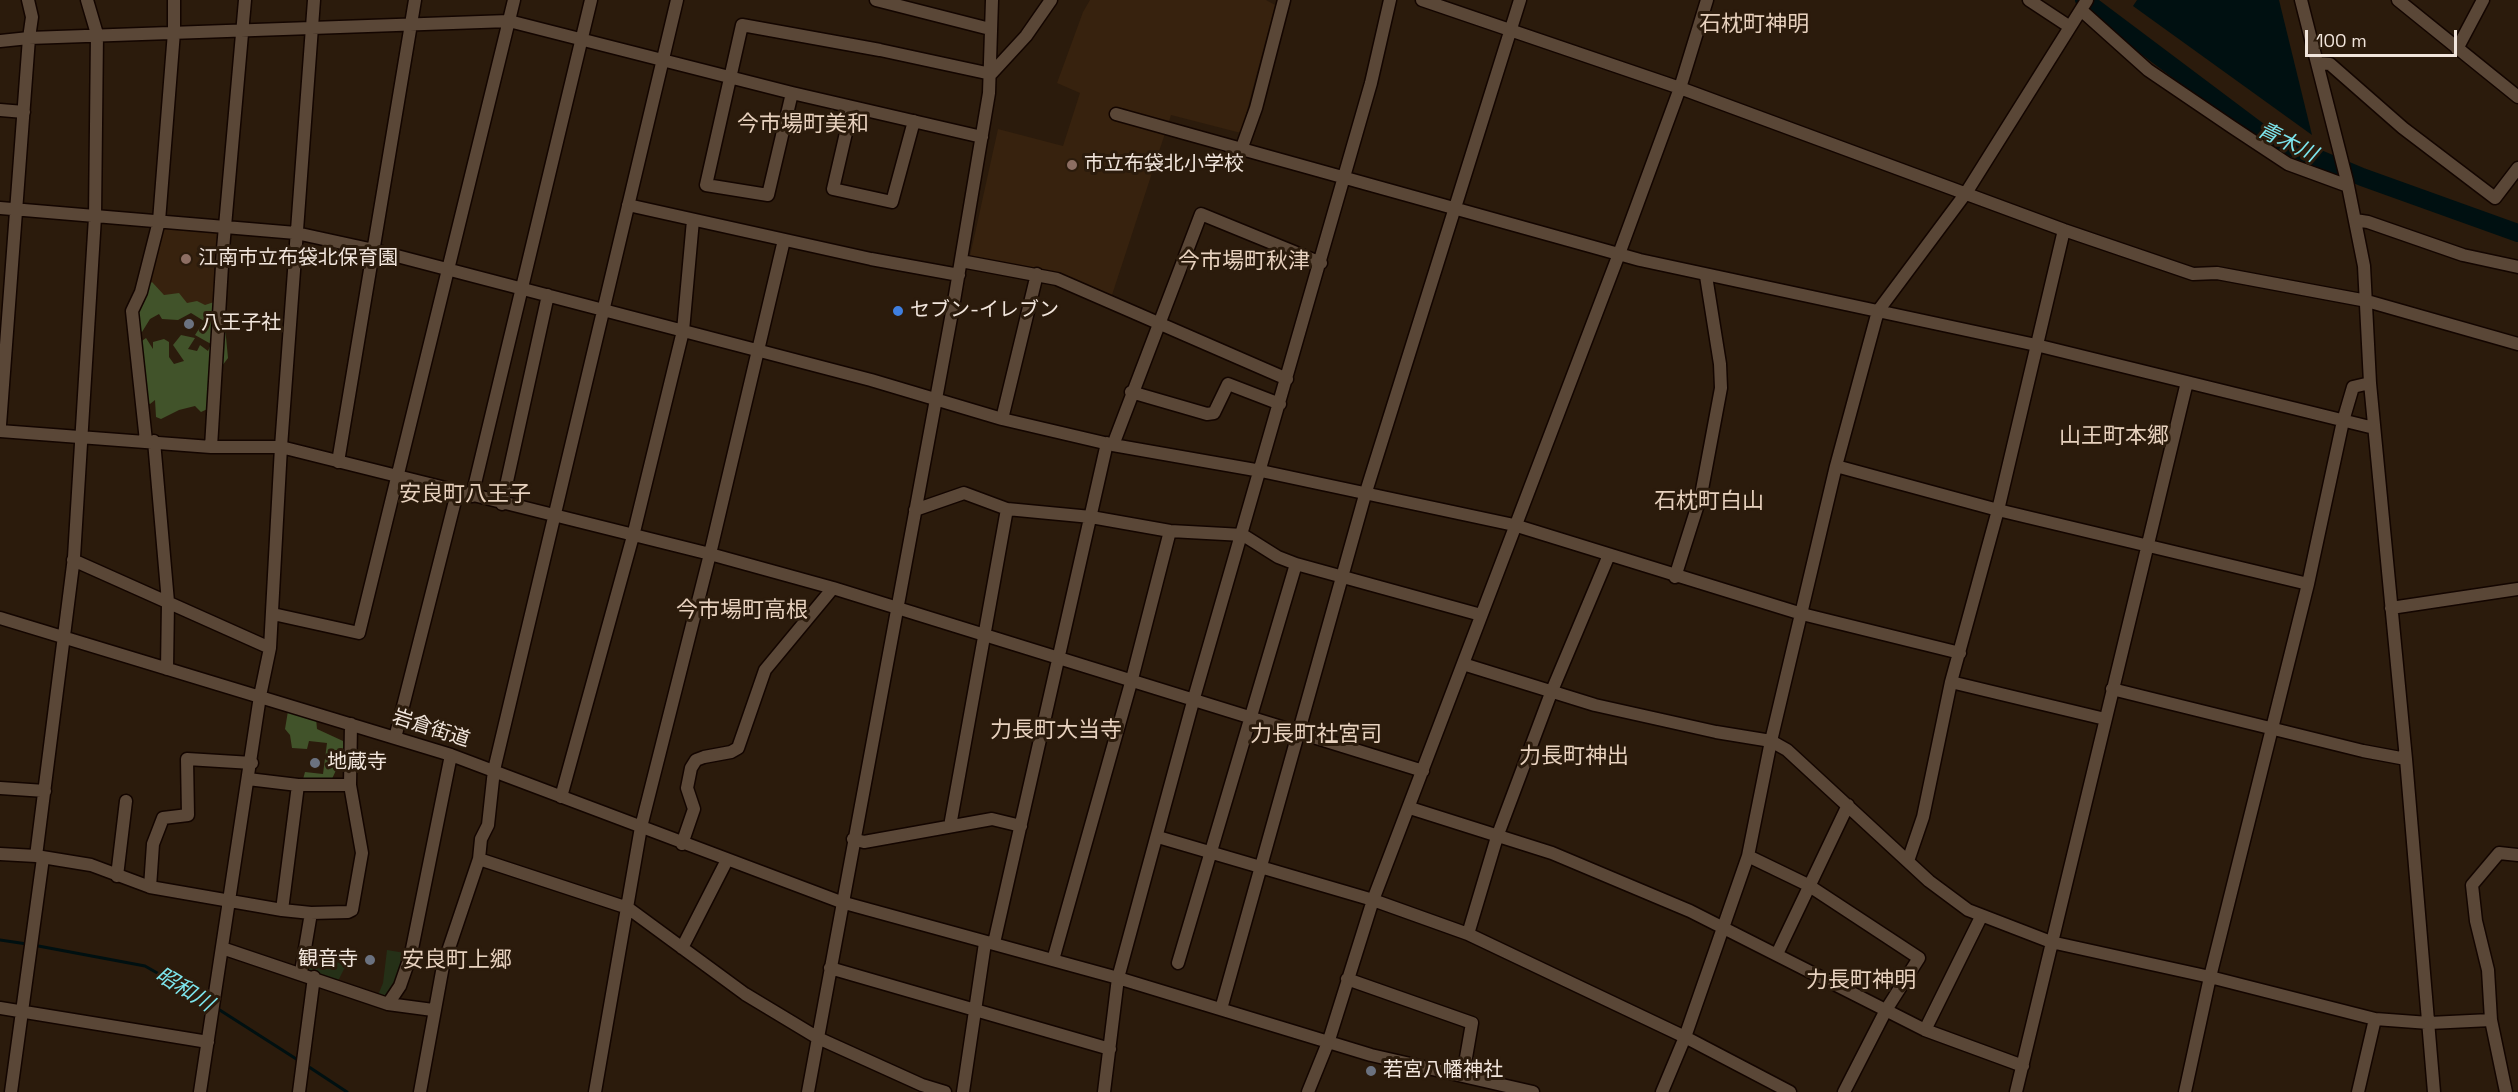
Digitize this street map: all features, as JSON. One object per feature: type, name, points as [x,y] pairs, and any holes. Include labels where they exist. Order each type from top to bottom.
[{"type":"street","points":[[0,425],[15,209],[32,17],[28,0]]},
{"type":"street","points":[[11,1092],[32,944],[45,791],[73,560],[95,217],[97,34],[87,0]]},
{"type":"street","points":[[168,669],[168,602],[150,441],[132,311],[141,292],[159,221],[174,32],[174,0]]},
{"type":"street","points":[[211,447],[245,0]]},
{"type":"street","points":[[200,1092],[252,763],[260,696],[270,648],[281,447],[314,0]]},
{"type":"street","points":[[338,462],[415,0]]},
{"type":"street","points":[[273,614],[359,633],[514,0]]},
{"type":"street","points":[[472,496],[591,0]]},
{"type":"street","points":[[420,1092],[433,1010],[443,966],[479,859],[481,839],[488,825],[494,770],[592,349],[604,310],[677,0]]},
{"type":"street","points":[[876,0],[990,29]]},
{"type":"street","points":[[808,1092],[841,902],[959,275],[991,74],[992,0]]},
{"type":"street","points":[[991,74],[1020,44],[1051,0]]},
{"type":"street","points":[[1241,150],[1256,108],[1284,0]]},
{"type":"street","points":[[1104,1092],[1118,978],[1194,700],[1371,83],[1390,0]]},
{"type":"street","points":[[1422,0],[1680,88],[2064,230],[2193,274],[2217,273],[2367,302],[2518,344]]},
{"type":"street","points":[[1221,1009],[1365,495],[1520,0]]},
{"type":"street","points":[[1308,1092],[1329,1040],[1372,900],[1410,808],[1514,525],[1619,254],[1680,88],[1707,0]]},
{"type":"street","points":[[2029,0],[2070,27]]},
{"type":"street","points":[[2301,0],[2355,220],[2367,302],[2370,383],[2406,759],[2415,890],[2434,1092]]},
{"type":"street","points":[[2398,0],[2518,97]]},
{"type":"street","points":[[2457,49],[2483,0]]},
{"type":"street","points":[[1662,1092],[1684,1037],[1748,856],[1771,741],[1836,466],[1878,311],[1966,193],[2084,5],[2148,70],[2288,164],[2347,184]]},
{"type":"street","points":[[0,41],[97,34],[509,21],[792,93],[982,137]]},
{"type":"street","points":[[792,93],[768,195],[706,185],[732,78],[742,25],[880,50],[991,74]]},
{"type":"street","points":[[2317,63],[2330,64],[2403,128],[2495,198],[2518,168]]},
{"type":"street","points":[[852,107],[833,189],[892,202],[914,121]]},
{"type":"street","points":[[0,110],[24,112]]},
{"type":"street","points":[[1116,114],[1344,179],[1706,276],[2036,345],[2374,428]]},
{"type":"street","points":[[628,205],[784,240],[959,275]]},
{"type":"street","points":[[0,208],[296,232],[449,269],[758,350],[1002,419],[1110,444],[1261,471],[1514,525],[1675,577],[1802,614],[1960,653]]},
{"type":"street","points":[[963,1092],[989,943],[1021,826],[1091,517],[1110,444],[1201,214],[1320,263]]},
{"type":"street","points":[[561,797],[633,536],[683,331],[693,220]]},
{"type":"street","points":[[2355,220],[2368,222],[2463,255],[2518,267]]},
{"type":"street","points":[[1908,861],[1923,817],[1951,682],[1998,510],[2036,345],[2056,274],[2064,230]]},
{"type":"street","points":[[595,1092],[641,827],[710,554],[784,240]]},
{"type":"street","points":[[961,261],[1037,274],[1159,322],[1287,379]]},
{"type":"street","points":[[1002,419],[1037,274]]},
{"type":"street","points":[[1675,577],[1701,495],[1721,388],[1720,364],[1706,276]]},
{"type":"street","points":[[502,504],[548,295]]},
{"type":"street","points":[[2016,1092],[2187,382]]},
{"type":"street","points":[[2186,1092],[2210,977],[2308,584],[2343,421],[2353,387],[2370,383]]},
{"type":"street","points":[[1131,392],[1207,414],[1214,413],[1228,384],[1280,404]]},
{"type":"street","points":[[0,431],[211,447],[281,447],[554,517],[710,554],[833,588],[1423,771]]},
{"type":"street","points":[[1836,466],[1998,510],[2308,584]]},
{"type":"street","points":[[394,738],[457,492]]},
{"type":"street","points":[[915,510],[963,493],[1007,509],[1091,517],[1170,531],[1243,535],[1278,557],[1296,564],[1481,615]]},
{"type":"street","points":[[950,825],[1007,509]]},
{"type":"street","points":[[1053,960],[1132,680],[1170,531]]},
{"type":"street","points":[[1467,934],[1497,837],[1551,693],[1609,555]]},
{"type":"street","points":[[73,560],[270,648]]},
{"type":"street","points":[[1178,963],[1296,564]]},
{"type":"street","points":[[682,844],[694,809],[687,788],[691,768],[696,760],[731,752],[738,748],[765,670],[833,588]]},
{"type":"street","points":[[2391,608],[2518,589]]},
{"type":"street","name":"岩倉街道","points":[[0,618],[451,755],[682,844],[841,902],[1118,978],[1329,1040],[1371,1055],[1463,1076],[1480,1086],[1533,1092]]},
{"type":"street","points":[[1463,664],[1551,693],[1716,732],[1771,741],[1787,750],[1929,881],[1981,917],[2051,942],[2210,977],[2375,1019],[2429,1023],[2491,1020]]},
{"type":"street","points":[[1951,682],[2105,719]]},
{"type":"street","points":[[2112,689],[2363,751],[2406,759]]},
{"type":"street","points":[[0,854],[40,857],[91,865],[150,887],[282,909],[311,913],[352,910],[362,853],[350,785],[351,724]]},
{"type":"street","points":[[388,1004],[400,986],[411,954],[451,755]]},
{"type":"street","points":[[150,887],[153,844],[163,818],[188,814],[187,759],[252,763]]},
{"type":"street","points":[[248,779],[298,785],[350,785]]},
{"type":"street","points":[[282,909],[298,785]]},
{"type":"street","points":[[0,788],[45,791]]},
{"type":"street","points":[[117,876],[126,801]]},
{"type":"street","points":[[1777,954],[1848,805]]},
{"type":"street","points":[[1410,808],[1552,853],[1722,926],[1925,1030],[2022,1066]]},
{"type":"street","points":[[853,839],[864,842],[992,819],[1021,826]]},
{"type":"street","points":[[1158,837],[1372,900],[1467,934],[1684,1037],[1790,1092]]},
{"type":"street","points":[[2506,1092],[2491,1020],[2488,970],[2475,921],[2472,885],[2499,853],[2518,855]]},
{"type":"street","points":[[1748,856],[1808,885],[1919,958],[1886,1010],[1844,1092]]},
{"type":"street","points":[[479,859],[628,908],[745,994],[818,1038],[922,1085],[945,1092]]},
{"type":"street","points":[[682,948],[727,860]]},
{"type":"street","points":[[301,972],[311,913]]},
{"type":"street","points":[[1925,1030],[1981,917]]},
{"type":"street","points":[[222,948],[301,972],[388,1004],[433,1010]]},
{"type":"street","points":[[830,968],[1110,1049]]},
{"type":"street","points":[[299,1092],[314,977]]},
{"type":"street","points":[[1347,980],[1472,1023],[1463,1076]]},
{"type":"street","points":[[0,1008],[208,1042]]},
{"type":"street","points":[[2358,1092],[2375,1019]]},
{"type":"shaded area","name":"市立布袋北小学校","points":[[1090,0],[1266,0],[1275,5],[1241,133],[1171,115],[1111,298],[1047,271],[970,256],[998,129],[1063,146],[1080,93],[1057,83],[1083,12]]},
{"type":"shaded area","points":[[2137,0],[2279,0],[2312,135],[2133,6]]},
{"type":"shaded area","name":"江南市立布袋北保育園","points":[[159,221],[226,227],[220,308],[136,302]]},
{"type":"green space","points":[[152,282],[164,295],[179,293],[187,303],[197,301],[205,305],[220,300],[223,306],[228,358],[222,366],[210,372],[209,381],[215,382],[214,406],[201,412],[195,406],[179,410],[161,419],[156,417],[155,400],[150,404],[141,402],[139,343],[146,338],[153,349],[153,342],[164,339],[169,342],[169,357],[174,364],[184,361],[173,345],[181,335],[195,338],[188,349],[197,351],[200,345],[208,351],[211,344],[195,335],[204,321],[191,313],[178,320],[162,319],[159,314],[150,319],[142,332],[136,330],[136,314],[141,292]]},
{"type":"green space","points":[[288,711],[316,718],[317,729],[343,741],[344,753],[331,781],[302,783],[305,772],[323,774],[327,743],[309,741],[307,749],[292,748],[290,735],[285,729]]},
{"type":"green space","points":[[387,950],[411,954],[388,1004],[376,1000],[383,983]]},
{"type":"green space","points":[[356,951],[352,968],[344,969],[338,981],[308,972],[306,969],[308,954]]},
{"type":"waterway","name":"青木川","points":[[2084,0],[2265,136],[2362,177],[2518,233]]},
{"type":"waterway","name":"昭和川","points":[[0,940],[27,944]]},
{"type":"waterway","name":"昭和川","points":[[33,945],[145,966],[210,1003]]},
{"type":"waterway","name":"昭和川","points":[[215,1007],[301,1062]]},
{"type":"waterway","name":"昭和川","points":[[306,1065],[347,1092]]},
{"type":"place","name":"市立布袋北小学校","points":[[1072,165]]},
{"type":"place","name":"江南市立布袋北保育園","points":[[186,259]]},
{"type":"place","name":"セブン-イレブン","points":[[898,311]]},
{"type":"place","name":"八王子社","points":[[189,324]]},
{"type":"place","name":"地蔵寺","points":[[315,763]]},
{"type":"place","name":"観音寺","points":[[370,960]]},
{"type":"place","name":"若宮八幡神社","points":[[1371,1071]]},
{"type":"district","name":"石枕町神明","points":[[1754,25]]},
{"type":"district","name":"今市場町美和","points":[[803,125]]},
{"type":"district","name":"今市場町秋津","points":[[1244,262]]},
{"type":"district","name":"山王町本郷","points":[[2114,437]]},
{"type":"district","name":"安良町八王子","points":[[465,495]]},
{"type":"district","name":"石枕町白山","points":[[1709,502]]},
{"type":"district","name":"今市場町高根","points":[[742,611]]},
{"type":"district","name":"力長町大当寺","points":[[1056,731]]},
{"type":"district","name":"力長町社宮司","points":[[1316,735]]},
{"type":"district","name":"力長町神出","points":[[1574,757]]},
{"type":"district","name":"安良町上郷","points":[[457,961]]},
{"type":"district","name":"力長町神明","points":[[1861,981]]}]
